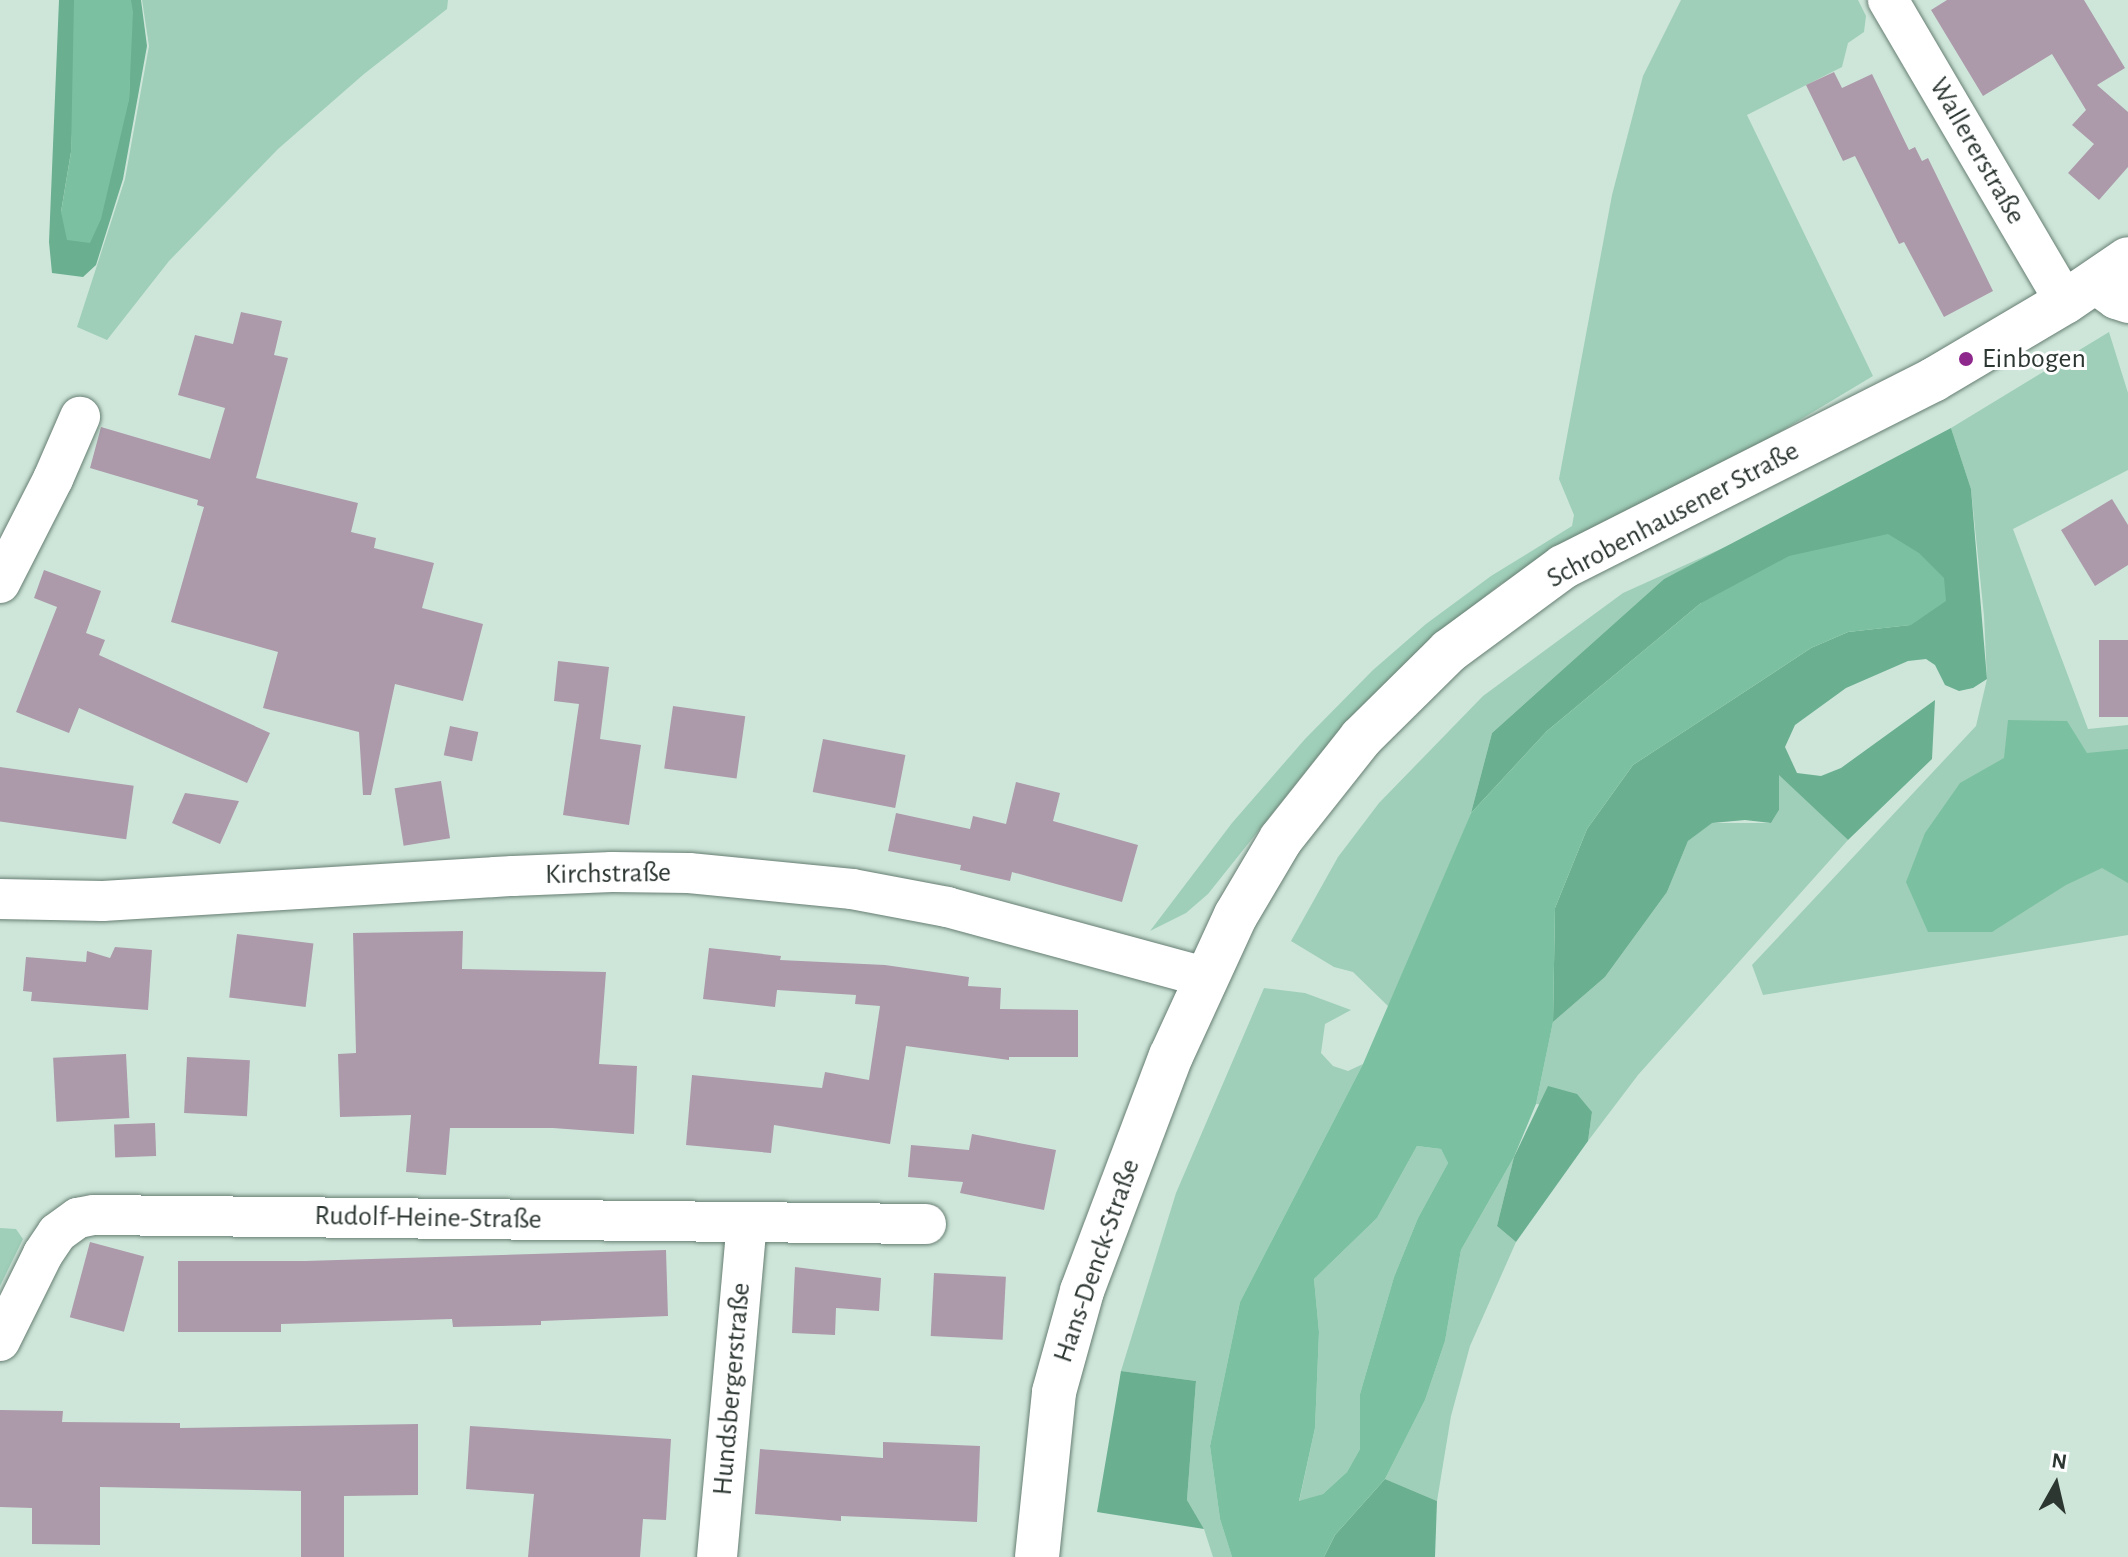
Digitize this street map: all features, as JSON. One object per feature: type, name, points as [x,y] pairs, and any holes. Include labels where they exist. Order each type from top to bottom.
[{"type":"street","name":"Wallererstraße","points":[[1888,0],[2104,287]]},
{"type":"street","name":"Schrobenhausener Straße","points":[[1204,977],[1281,839],[1361,738],[1449,651],[1563,567],[1933,380],[2104,287]]},
{"type":"street","points":[[0,583],[53,479],[80,417]]},
{"type":"street","name":"Kirchstraße","points":[[0,899],[103,901],[527,875],[689,873],[852,889],[947,907],[1204,977]]},
{"type":"street","name":"Hans-Denck-Straße","points":[[1037,1557],[1054,1392],[1082,1291],[1204,977]]},
{"type":"street","name":"Rudolf-Heine-Straße","points":[[0,1341],[43,1254],[57,1233],[78,1218],[94,1215],[926,1224]]},
{"type":"street","name":"Hundsbergerstraße","points":[[717,1557],[747,1222]]},
{"type":"shaded area","points":[[59,0],[74,0],[75,77],[71,152],[61,212],[129,100],[131,0],[141,0],[147,46],[123,179],[96,265],[83,277],[52,273],[49,242]]},
{"type":"shaded area","points":[[74,0],[131,0],[133,12],[129,100],[101,219],[90,243],[67,240],[61,212],[71,152]]},
{"type":"shaded area","points":[[142,0],[448,0],[447,9],[364,74],[278,149],[169,261],[107,340],[77,327],[125,179],[149,46]]},
{"type":"shaded area","points":[[1681,0],[1858,0],[1866,16],[1864,32],[1848,43],[1842,67],[1747,115],[1873,376],[1716,470],[1576,540],[1499,585],[1430,642],[1318,756],[1208,894],[1186,913],[1150,931],[1232,823],[1305,739],[1373,670],[1426,624],[1491,576],[1572,526],[1574,515],[1559,479],[1612,195],[1643,76]]},
{"type":"shaded area","points":[[2109,332],[2128,393],[2128,470],[2013,529],[2088,729],[2128,725],[2128,935],[1763,995],[1752,965],[1976,726],[1987,679],[1984,616],[1971,489],[1951,428]]},
{"type":"shaded area","points":[[1951,428],[1971,489],[1987,679],[1973,688],[1959,691],[1945,685],[1935,665],[1926,659],[1908,661],[1846,688],[1795,725],[1785,747],[1797,773],[1821,776],[1841,768],[1935,700],[1932,759],[1848,840],[1779,775],[1779,810],[1771,823],[1745,820],[1712,823],[1688,841],[1667,892],[1605,977],[1553,1022],[1555,908],[1587,829],[1633,765],[1811,648],[1848,632],[1910,625],[1701,603],[1547,731],[1471,813],[1492,733],[1664,579]]},
{"type":"shaded area","points":[[1754,534],[1664,579],[1492,733],[1471,813],[1389,1007],[1353,972],[1334,967],[1291,941],[1338,857],[1379,803],[1483,696],[1623,593]]},
{"type":"shaded area","points":[[1888,534],[1919,553],[1944,578],[1946,601],[1911,625],[1848,632],[1811,648],[1633,765],[1587,829],[1555,908],[1553,1022],[1536,1104],[1514,1157],[1461,1250],[1445,1341],[1425,1400],[1385,1479],[1335,1535],[1324,1557],[1232,1557],[1220,1519],[1210,1446],[1240,1302],[1363,1064],[1471,813],[1547,731],[1701,603],[1789,556]],"holes":[[[1417,1146],[1441,1149],[1448,1163],[1418,1218],[1394,1277],[1360,1394],[1360,1449],[1347,1472],[1323,1494],[1299,1501],[1315,1428],[1319,1332],[1314,1279],[1377,1218]]]},
{"type":"shaded area","points":[[2008,720],[2067,721],[2087,753],[2128,749],[2128,883],[2102,868],[2066,885],[1992,932],[1928,932],[1906,882],[1925,833],[1960,783],[2004,758]]},
{"type":"shaded area","points":[[1779,774],[1848,840],[1638,1075],[1588,1141],[1592,1112],[1536,1104],[1553,1022],[1605,977],[1667,892],[1688,841],[1711,823],[1771,823],[1779,810]]},
{"type":"shaded area","points":[[1264,988],[1305,993],[1351,1010],[1325,1024],[1321,1053],[1333,1066],[1348,1071],[1363,1064],[1240,1302],[1210,1446],[1220,1519],[1232,1557],[1213,1557],[1204,1529],[1187,1500],[1196,1381],[1121,1371],[1176,1193]]},
{"type":"shaded area","points":[[1548,1086],[1577,1094],[1592,1112],[1588,1141],[1516,1242],[1497,1226],[1514,1157]]},
{"type":"shaded area","points":[[1417,1146],[1441,1149],[1448,1163],[1418,1218],[1394,1277],[1360,1394],[1360,1449],[1347,1472],[1323,1494],[1299,1502],[1315,1428],[1319,1332],[1314,1279],[1377,1218]]},
{"type":"shaded area","points":[[1514,1157],[1497,1226],[1516,1242],[1470,1346],[1451,1416],[1437,1501],[1385,1479],[1425,1400],[1445,1341],[1461,1250]]},
{"type":"shaded area","points":[[0,1228],[16,1229],[23,1239],[0,1286]]},
{"type":"shaded area","points":[[1121,1371],[1196,1381],[1187,1500],[1204,1529],[1097,1512]]},
{"type":"shaded area","points":[[1385,1479],[1437,1501],[1435,1557],[1324,1557],[1335,1535]]},
{"type":"building","points":[[1947,0],[2084,0],[2125,68],[2097,85],[2128,112],[2128,167],[2099,200],[2068,173],[2094,144],[2072,125],[2086,110],[2052,54],[1983,96],[1931,10]]},
{"type":"building","points":[[1834,72],[1842,88],[1872,74],[1909,150],[1915,147],[1922,161],[1928,158],[1993,291],[1944,317],[1904,242],[1899,244],[1855,156],[1843,161],[1806,85]]},
{"type":"building","points":[[241,312],[282,321],[274,355],[288,358],[256,478],[358,503],[351,532],[376,538],[374,548],[434,563],[422,608],[483,624],[463,701],[395,684],[371,795],[363,795],[359,732],[263,708],[278,652],[171,622],[204,507],[197,505],[198,500],[90,468],[101,427],[210,459],[225,408],[178,395],[195,335],[233,344]]},
{"type":"building","points":[[2112,499],[2128,525],[2128,565],[2095,586],[2061,530]]},
{"type":"building","points":[[44,570],[101,591],[86,633],[105,640],[99,655],[270,733],[247,783],[79,708],[69,733],[16,712],[57,607],[34,598]]},
{"type":"building","points":[[2099,640],[2128,640],[2128,717],[2099,717]]},
{"type":"building","points":[[558,661],[609,667],[600,739],[641,745],[629,825],[563,815],[579,704],[554,701]]},
{"type":"building","points":[[673,706],[745,716],[737,779],[664,768]]},
{"type":"building","points":[[450,726],[478,732],[472,761],[444,755]]},
{"type":"building","points":[[823,739],[905,755],[895,808],[813,792]]},
{"type":"building","points":[[0,767],[134,786],[126,839],[0,822]]},
{"type":"building","points":[[441,781],[450,838],[404,846],[395,788]]},
{"type":"building","points":[[1016,782],[1060,793],[1053,821],[1138,845],[1122,902],[1012,872],[1010,881],[960,870],[961,865],[888,851],[896,813],[970,829],[973,816],[1006,824]]},
{"type":"building","points":[[185,793],[239,801],[220,844],[172,823]]},
{"type":"building","points":[[463,931],[462,969],[606,972],[599,1064],[637,1066],[634,1134],[553,1128],[450,1128],[446,1175],[406,1172],[411,1115],[340,1117],[338,1054],[356,1053],[353,933]]},
{"type":"building","points":[[237,934],[313,943],[306,1007],[229,998]]},
{"type":"building","points":[[115,947],[152,950],[148,1010],[31,1001],[32,992],[23,991],[26,957],[86,962],[87,951],[110,958]]},
{"type":"building","points":[[709,948],[781,956],[780,960],[885,965],[969,977],[968,986],[1001,988],[1000,1009],[1078,1010],[1078,1057],[1009,1057],[1009,1060],[906,1046],[890,1144],[774,1125],[771,1153],[686,1145],[692,1075],[822,1088],[825,1072],[869,1080],[880,1006],[855,1004],[856,995],[777,990],[775,1007],[703,999]]},
{"type":"building","points":[[126,1054],[129,1118],[56,1122],[53,1058]]},
{"type":"building","points":[[187,1057],[250,1060],[247,1116],[184,1113]]},
{"type":"building","points":[[155,1123],[156,1156],[115,1157],[114,1124]]},
{"type":"building","points":[[972,1134],[1056,1150],[1044,1210],[960,1193],[963,1182],[908,1177],[911,1145],[969,1150]]},
{"type":"building","points":[[90,1242],[144,1256],[124,1332],[70,1317]]},
{"type":"building","points":[[666,1250],[668,1316],[541,1321],[541,1325],[453,1327],[452,1319],[281,1324],[281,1332],[178,1332],[178,1261],[305,1261]]},
{"type":"building","points":[[795,1267],[881,1278],[879,1311],[836,1308],[835,1335],[792,1333]]},
{"type":"building","points":[[934,1273],[1006,1277],[1003,1340],[931,1336]]},
{"type":"building","points":[[0,1410],[63,1411],[62,1422],[180,1423],[180,1428],[418,1424],[418,1495],[344,1496],[344,1557],[301,1557],[301,1491],[100,1487],[100,1545],[32,1544],[32,1508],[0,1507]]},
{"type":"building","points":[[470,1426],[671,1439],[666,1520],[643,1519],[640,1557],[528,1557],[534,1494],[466,1489]]},
{"type":"building","points":[[883,1442],[980,1446],[977,1522],[841,1516],[841,1521],[755,1514],[760,1449],[883,1458]]},
{"type":"place","name":"Einbogen","points":[[1966,359]]}]
